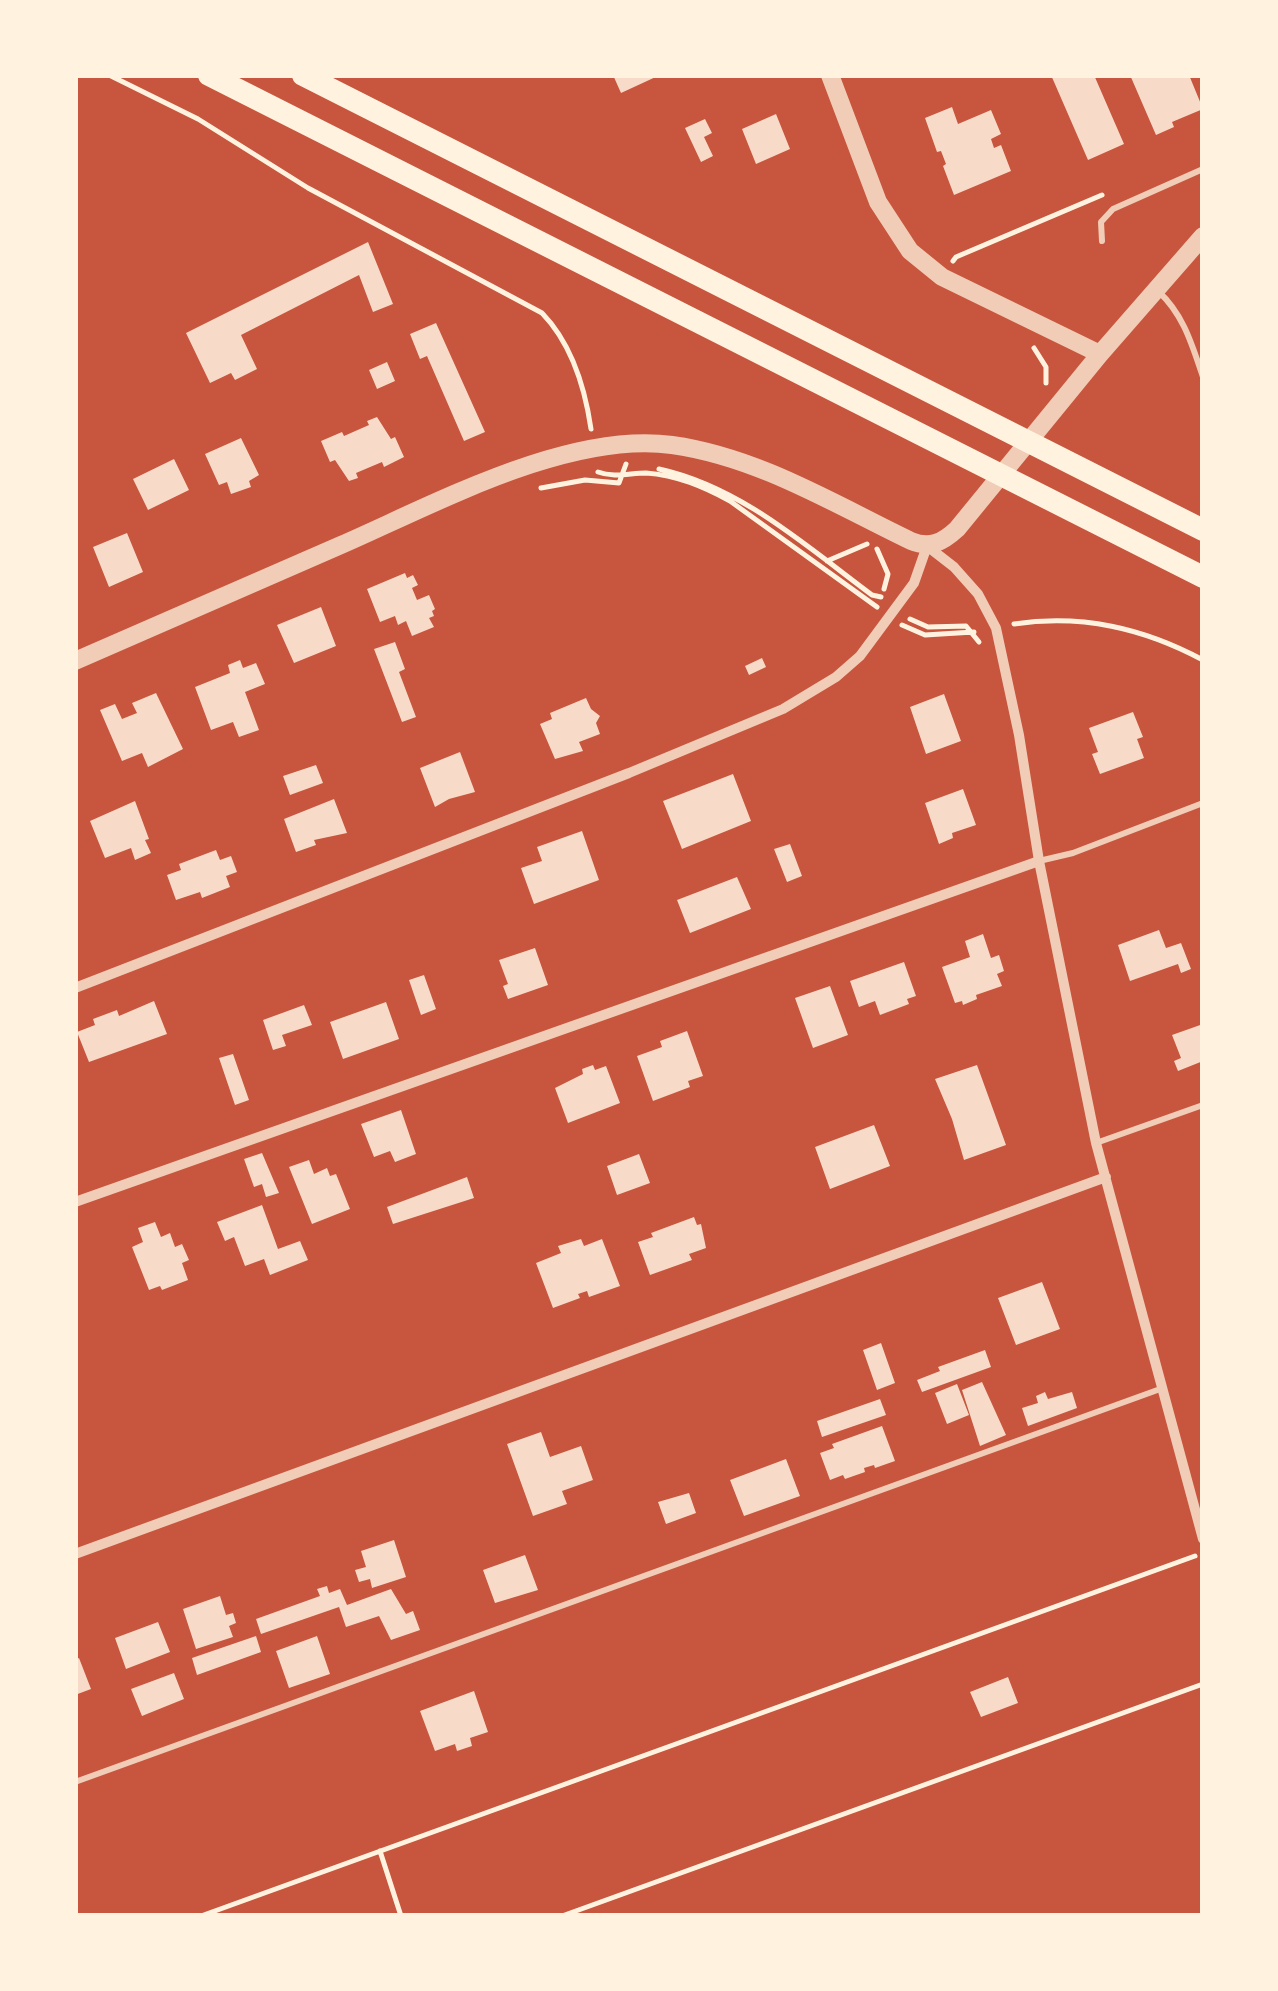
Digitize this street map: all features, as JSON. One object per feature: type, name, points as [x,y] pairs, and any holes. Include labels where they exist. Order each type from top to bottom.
[{"type":"main road","points":[[209,75],[1203,577]]},
{"type":"main road","points":[[303,75],[1203,530]]},
{"type":"street","points":[[830,75],[878,202],[910,251],[942,278],[1100,354]]},
{"type":"street","points":[[75,988],[629,773],[783,709],[836,677],[860,656],[893,612],[918,576],[928,546],[951,535],[1203,236]]},
{"type":"street","points":[[75,660],[592,439],[670,445],[742,461],[928,546],[978,594],[996,628],[1019,735],[1038,861],[1096,1142],[1203,1539]]},
{"type":"street","points":[[75,1202],[1038,861]]},
{"type":"street","points":[[75,1554],[1106,1177]]},
{"type":"lane","points":[[1102,241],[1101,222],[1113,208],[1203,168]]},
{"type":"lane","points":[[1156,288],[1180,315],[1203,377]]},
{"type":"lane","points":[[1038,861],[1072,853],[1203,804]]},
{"type":"lane","points":[[1096,1142],[1203,1105]]},
{"type":"lane","points":[[75,1782],[1164,1387]]},
{"type":"path","points":[[109,75],[198,119],[308,188],[542,313],[568,352],[581,383],[598,471],[610,476],[670,476],[708,489],[920,634],[973,632],[1047,620],[1093,622],[1152,636],[1203,660]]},
{"type":"path","points":[[942,278],[956,257],[1115,189]]},
{"type":"path","points":[[592,439],[604,429]]},
{"type":"path","points":[[577,434],[592,439]]},
{"type":"path","points":[[533,490],[585,480],[619,483],[626,462]]},
{"type":"path","points":[[644,466],[694,477],[736,497],[872,595],[880,596],[893,612]]},
{"type":"path","points":[[826,562],[863,544],[876,549],[888,574],[880,596]]},
{"type":"path","points":[[973,632],[980,643]]},
{"type":"path","points":[[201,1916],[1203,1553]]},
{"type":"path","points":[[562,1916],[1203,1684]]},
{"type":"path","points":[[380,1851],[401,1916]]},
{"type":"building","points":[[613,75],[660,75],[621,93]]},
{"type":"building","points":[[1051,75],[1094,75],[1124,144],[1088,160]]},
{"type":"building","points":[[1130,75],[1189,75],[1203,109],[1172,122],[1174,127],[1156,135]]},
{"type":"building","points":[[952,107],[958,124],[991,110],[1001,134],[991,139],[994,148],[1001,145],[1011,171],[954,195],[943,166],[946,164],[941,151],[937,152],[925,118]]},
{"type":"building","points":[[776,114],[790,149],[756,164],[742,129]]},
{"type":"building","points":[[705,119],[712,133],[704,137],[713,156],[701,162],[685,128]]},
{"type":"building","points":[[368,242],[393,304],[373,312],[359,275],[241,335],[257,369],[235,380],[231,373],[210,383],[186,333]]},
{"type":"building","points":[[436,323],[485,432],[464,441],[427,356],[420,359],[410,334]]},
{"type":"building","points":[[387,362],[395,381],[377,389],[369,370]]},
{"type":"building","points":[[377,417],[391,439],[395,437],[404,457],[384,467],[382,462],[356,473],[358,478],[349,481],[335,460],[330,462],[321,441],[342,432],[344,436]]},
{"type":"building","points":[[241,438],[259,475],[249,481],[251,487],[231,494],[227,482],[219,485],[205,454]]},
{"type":"building","points":[[174,459],[189,490],[148,510],[133,479]]},
{"type":"building","points":[[127,533],[143,572],[109,587],[93,547]]},
{"type":"building","points":[[405,573],[407,578],[413,575],[418,585],[412,588],[417,600],[429,595],[435,609],[434,616],[429,618],[434,627],[412,636],[406,621],[398,625],[395,616],[380,622],[367,589]]},
{"type":"building","points":[[321,607],[336,646],[294,663],[277,625]]},
{"type":"building","points":[[395,642],[405,669],[399,672],[416,717],[402,722],[374,649]]},
{"type":"building","points":[[762,658],[766,667],[749,675],[745,666]]},
{"type":"building","points":[[240,660],[243,668],[256,663],[265,684],[245,692],[259,730],[239,737],[233,722],[211,730],[195,687],[230,673],[228,665]]},
{"type":"building","points":[[156,693],[183,749],[148,767],[142,753],[122,761],[100,710],[115,704],[122,719],[137,713],[132,703]]},
{"type":"building","points":[[944,694],[961,741],[926,754],[910,707]]},
{"type":"building","points":[[586,698],[600,716],[596,723],[600,734],[579,742],[583,751],[555,759],[540,724],[552,719],[550,713]]},
{"type":"building","points":[[1133,712],[1143,737],[1137,739],[1144,758],[1100,774],[1092,754],[1098,752],[1089,728]]},
{"type":"building","points":[[460,752],[475,792],[435,807],[420,768]]},
{"type":"building","points":[[316,765],[323,783],[290,795],[283,776]]},
{"type":"building","points":[[733,774],[751,821],[682,849],[663,801]]},
{"type":"building","points":[[963,789],[976,825],[952,833],[953,838],[939,844],[925,803]]},
{"type":"building","points":[[334,799],[347,833],[314,840],[316,845],[296,852],[284,819]]},
{"type":"building","points":[[135,801],[151,853],[135,860],[131,848],[105,858],[90,821]]},
{"type":"building","points":[[582,831],[599,880],[534,904],[521,868],[542,861],[537,847]]},
{"type":"building","points":[[790,844],[802,876],[787,882],[774,849]]},
{"type":"building","points":[[216,850],[220,860],[231,856],[237,872],[226,876],[230,887],[202,898],[200,892],[176,900],[167,875],[181,870],[179,864]]},
{"type":"building","points":[[737,877],[751,909],[690,933],[677,900]]},
{"type":"building","points":[[1159,930],[1166,948],[1181,943],[1191,969],[1181,973],[1178,964],[1130,981],[1118,945]]},
{"type":"building","points":[[983,934],[991,958],[999,955],[1004,971],[997,974],[1002,986],[976,995],[977,999],[963,1005],[962,1001],[955,1003],[942,967],[970,957],[965,941]]},
{"type":"building","points":[[535,948],[548,985],[508,999],[503,986],[508,984],[499,960]]},
{"type":"building","points":[[904,962],[916,996],[907,999],[909,1004],[880,1015],[875,1001],[859,1007],[850,981]]},
{"type":"building","points":[[424,975],[436,1009],[421,1015],[409,980]]},
{"type":"building","points":[[830,986],[848,1035],[813,1048],[795,998]]},
{"type":"building","points":[[154,1001],[167,1034],[89,1062],[77,1032],[95,1025],[93,1019],[117,1010],[119,1016]]},
{"type":"building","points":[[386,1002],[399,1039],[343,1059],[330,1022]]},
{"type":"building","points":[[304,1005],[312,1025],[282,1035],[286,1046],[273,1050],[263,1020]]},
{"type":"building","points":[[1203,1024],[1203,1061],[1178,1071],[1174,1061],[1181,1058],[1172,1035]]},
{"type":"building","points":[[687,1031],[703,1076],[688,1081],[690,1087],[653,1101],[637,1056],[662,1047],[660,1041]]},
{"type":"building","points":[[233,1054],[249,1100],[235,1105],[219,1058]]},
{"type":"building","points":[[593,1065],[595,1070],[606,1066],[620,1103],[568,1123],[555,1088]]},
{"type":"building","points":[[977,1065],[1006,1145],[964,1160],[935,1079]]},
{"type":"building","points":[[401,1110],[416,1154],[395,1162],[390,1151],[374,1157],[361,1124]]},
{"type":"building","points":[[874,1125],[890,1166],[830,1189],[815,1147]]},
{"type":"building","points":[[262,1153],[279,1193],[266,1197],[262,1184],[254,1187],[244,1159]]},
{"type":"building","points":[[639,1154],[650,1183],[617,1195],[607,1166]]},
{"type":"building","points":[[309,1160],[314,1174],[327,1168],[330,1176],[336,1174],[350,1209],[312,1224],[289,1167]]},
{"type":"building","points":[[467,1177],[474,1198],[393,1224],[387,1207]]},
{"type":"building","points":[[262,1205],[278,1249],[300,1241],[308,1260],[270,1275],[264,1259],[245,1266],[234,1237],[225,1241],[217,1222]]},
{"type":"building","points":[[694,1217],[697,1225],[701,1224],[706,1248],[689,1254],[692,1260],[650,1275],[638,1242]]},
{"type":"building","points":[[155,1222],[161,1237],[170,1233],[175,1247],[182,1244],[189,1260],[182,1263],[188,1280],[162,1290],[160,1286],[149,1290],[132,1247],[143,1242],[138,1228]]},
{"type":"building","points":[[581,1239],[584,1246],[602,1239],[620,1286],[589,1297],[587,1291],[578,1294],[580,1298],[553,1308],[536,1263],[561,1253],[558,1246]]},
{"type":"building","points":[[1042,1282],[1060,1329],[1016,1345],[998,1298]]},
{"type":"building","points":[[881,1343],[895,1383],[877,1390],[863,1350]]},
{"type":"building","points":[[985,1350],[991,1367],[922,1392],[917,1380],[940,1371],[938,1367]]},
{"type":"building","points":[[982,1382],[1006,1435],[980,1446],[962,1390]]},
{"type":"building","points":[[957,1384],[969,1415],[947,1424],[935,1393]]},
{"type":"building","points":[[1045,1392],[1048,1399],[1072,1392],[1077,1408],[1028,1426],[1022,1408],[1038,1403],[1036,1396]]},
{"type":"building","points":[[880,1399],[886,1415],[822,1437],[817,1421]]},
{"type":"building","points":[[882,1426],[895,1461],[864,1468],[865,1472],[845,1479],[843,1475],[830,1480],[820,1453],[834,1448],[832,1444]]},
{"type":"building","points":[[541,1432],[550,1457],[581,1446],[593,1480],[562,1491],[567,1504],[533,1516],[507,1444]]},
{"type":"building","points":[[786,1459],[800,1496],[744,1516],[730,1480]]},
{"type":"building","points":[[689,1493],[696,1513],[666,1524],[658,1502]]},
{"type":"building","points":[[394,1540],[406,1577],[372,1588],[370,1579],[359,1582],[355,1570],[366,1567],[361,1551]]},
{"type":"building","points":[[525,1555],[538,1590],[495,1603],[483,1570]]},
{"type":"building","points":[[327,1586],[329,1593],[340,1589],[347,1605],[391,1589],[406,1614],[413,1611],[420,1630],[391,1640],[379,1616],[346,1627],[339,1607],[261,1634],[256,1619],[320,1596],[317,1589]]},
{"type":"building","points":[[220,1596],[226,1615],[233,1613],[236,1623],[229,1626],[233,1637],[196,1649],[183,1609]]},
{"type":"building","points":[[158,1622],[170,1652],[126,1669],[115,1638]]},
{"type":"building","points":[[256,1636],[261,1652],[197,1675],[192,1658]]},
{"type":"building","points":[[317,1636],[330,1674],[289,1688],[276,1651]]},
{"type":"building","points":[[79,1658],[91,1689],[75,1695],[75,1660]]},
{"type":"building","points":[[174,1673],[184,1699],[142,1716],[131,1689]]},
{"type":"building","points":[[1008,1677],[1018,1703],[981,1717],[970,1692]]},
{"type":"building","points":[[474,1691],[488,1732],[470,1738],[472,1746],[457,1751],[455,1744],[435,1751],[420,1711]]}]
